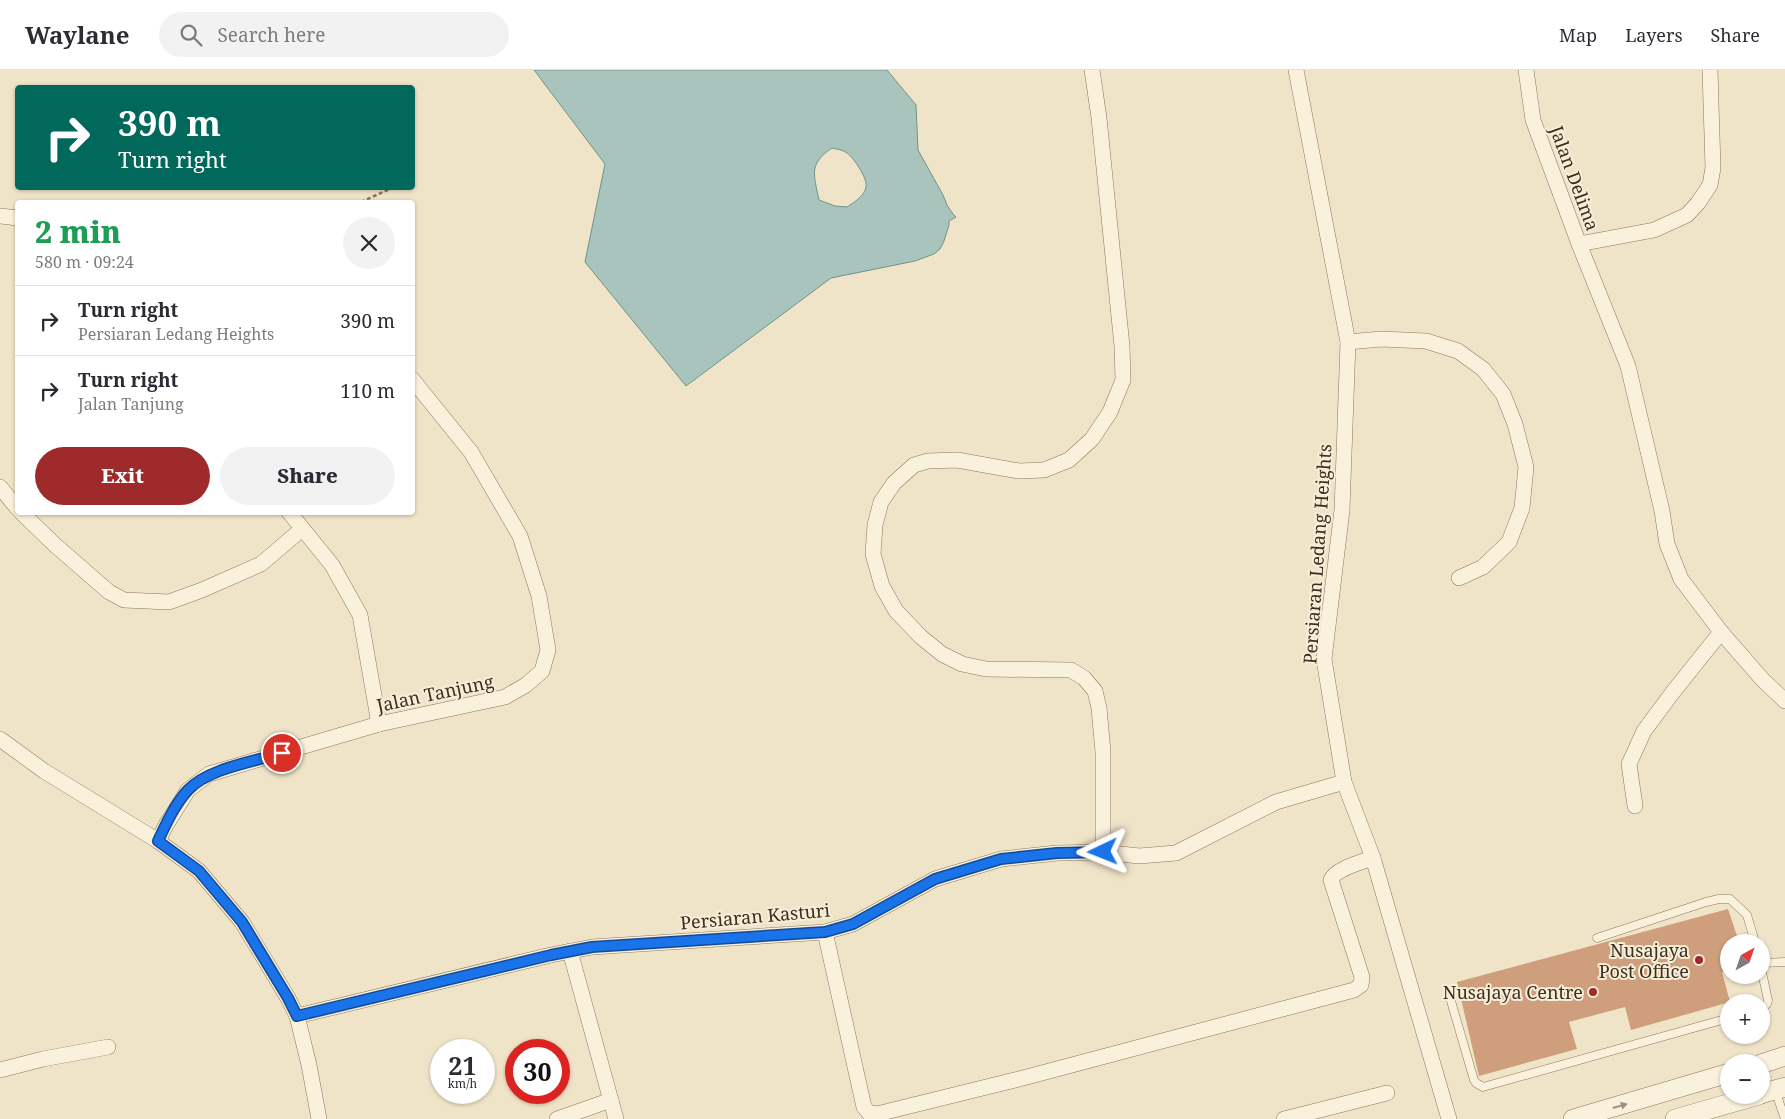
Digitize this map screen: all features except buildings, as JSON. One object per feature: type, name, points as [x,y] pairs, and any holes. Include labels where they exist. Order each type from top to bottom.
[{"type":"street","points":[[1092,70],[1100,118],[1122,346],[1123,380],[1110,412],[1092,439],[1068,460],[1044,470],[1020,471],[957,460],[928,461],[914,465],[894,483],[880,502],[875,525],[873,554],[882,586],[896,611],[921,637],[942,654],[962,664],[986,669],[1071,670],[1084,678],[1095,691],[1099,708],[1103,752],[1103,852]]},
{"type":"street","name":"Persiaran Ledang Heights","points":[[1296,70],[1348,342],[1342,510],[1324,658],[1344,782],[1373,858],[1449,1119]]},
{"type":"street","name":"Jalan Delima","points":[[1526,70],[1533,120],[1579,244],[1654,230],[1687,215],[1698,203],[1710,185],[1714,168],[1710,70]]},
{"type":"street","points":[[0,216],[15,218]]},
{"type":"street","points":[[1579,244],[1628,366],[1662,511],[1667,544],[1681,579],[1721,632],[1762,679],[1785,701]]},
{"type":"street","points":[[1348,342],[1380,339],[1426,341],[1458,351],[1483,369],[1503,394],[1515,424],[1526,467],[1522,508],[1509,542],[1483,567],[1459,578]]},
{"type":"street","name":"Jalan Tanjung","points":[[158,841],[188,790],[209,774],[379,724],[505,698],[526,685],[542,671],[548,650],[539,596],[520,536],[471,452],[415,383]]},
{"type":"street","points":[[0,487],[15,505]]},
{"type":"street","points":[[24,515],[55,545],[110,592],[124,600],[169,602],[202,590],[258,566],[302,529]]},
{"type":"street","points":[[291,515],[332,565],[360,615],[379,724]]},
{"type":"street","points":[[1635,806],[1629,764],[1644,731],[1721,632]]},
{"type":"street","points":[[0,739],[44,771],[158,841],[199,871],[242,922],[297,1016],[309,1065],[319,1119]]},
{"type":"street","name":"Persiaran Kasturi","points":[[297,1016],[592,947],[825,932],[853,924],[935,879],[1001,859],[1057,853],[1103,852],[1139,856],[1176,853],[1276,802],[1344,782]]},
{"type":"street","points":[[825,932],[864,1107],[869,1113],[877,1114],[1023,1078],[1358,988],[1361,985],[1362,977],[1331,880],[1338,872],[1373,858]]},
{"type":"street","points":[[570,951],[616,1119]]},
{"type":"street","points":[[0,1070],[43,1059],[108,1047]]},
{"type":"street","points":[[1770,1061],[1785,1056]]},
{"type":"street","points":[[1573,1119],[1720,1077]]},
{"type":"street","points":[[1284,1119],[1387,1093]]},
{"type":"street","points":[[558,1119],[611,1100]]},
{"type":"street","points":[[1675,1119],[1728,1104]]},
{"type":"lane","points":[[1597,938],[1719,899],[1730,899],[1747,915],[1753,934]]},
{"type":"lane","points":[[1770,963],[1785,962]]},
{"type":"lane","points":[[1451,1002],[1474,1080],[1482,1087],[1720,1021]]},
{"type":"lane","points":[[1770,1092],[1784,1119]]},
{"type":"path","points":[[366,200],[388,190]]},
{"type":"water","points":[[534,70],[887,70],[916,105],[918,150],[947,205],[956,217],[949,221],[944,241],[940,249],[934,254],[915,261],[831,278],[686,386],[585,262],[605,164]],"holes":[[[832,148],[847,153],[857,164],[865,179],[865,191],[847,207],[835,206],[819,200],[815,177],[816,165],[819,159]]]},
{"type":"place","name":"Nusajaya Post Office","points":[[1699,960]]},
{"type":"place","name":"Nusajaya Centre","points":[[1593,992]]},
{"type":"route","points":[[282,753],[209,774],[188,790],[158,841],[199,871],[242,922],[297,1016],[551,955],[592,947],[825,932],[853,924],[935,879],[1001,859],[1057,853],[1103,852]]}]
